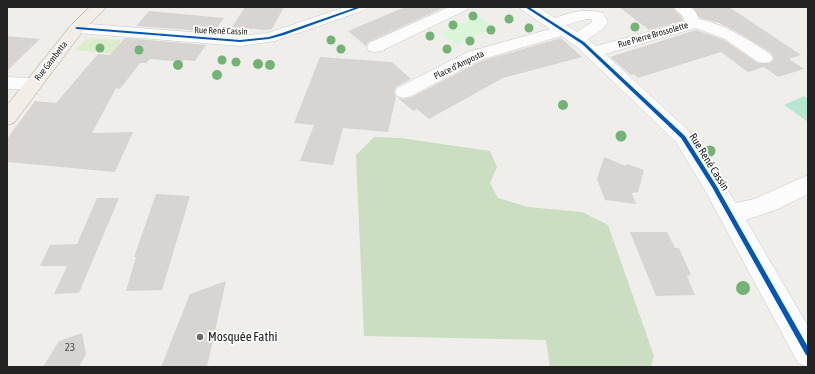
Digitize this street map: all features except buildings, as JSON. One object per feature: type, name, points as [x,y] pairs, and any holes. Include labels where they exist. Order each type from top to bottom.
[{"type":"main road","name":"Rue Gambetta","points":[[7,118],[77,28],[99,7]]},
{"type":"street","name":"Rue René Cassin","points":[[77,28],[240,41],[269,38],[360,7]]},
{"type":"street","points":[[375,47],[461,7]]},
{"type":"street","name":"Rue René Cassin","points":[[527,7],[565,31],[593,52],[683,137],[729,214],[808,353]]},
{"type":"street","name":"Rue Pierre Brossolette","points":[[593,52],[691,25],[693,23],[689,12],[681,7]]},
{"type":"street","points":[[693,23],[706,25],[722,31],[764,58]]},
{"type":"street","name":"Place d'Amposta","points":[[404,92],[474,56],[565,31]]},
{"type":"street","points":[[7,83],[33,84]]},
{"type":"street","points":[[729,214],[763,206],[808,184]]},
{"type":"green space","points":[[478,16],[495,27],[457,45],[441,33]]},
{"type":"green space","points":[[92,38],[121,40],[119,43],[149,46],[142,56],[75,50],[84,41]]},
{"type":"green space","points":[[804,96],[808,99],[808,122],[784,105]]},
{"type":"green space","points":[[374,137],[401,138],[490,151],[497,167],[490,183],[498,198],[528,207],[582,212],[608,225],[654,356],[651,367],[550,367],[546,340],[364,336],[356,155]]},
{"type":"cycle path","points":[[77,28],[240,41],[269,38],[360,7]]},
{"type":"cycle path","points":[[527,7],[583,43],[683,137],[714,186],[808,353]]},
{"type":"place","name":"Mosquée Fathi","points":[[200,337]]}]
